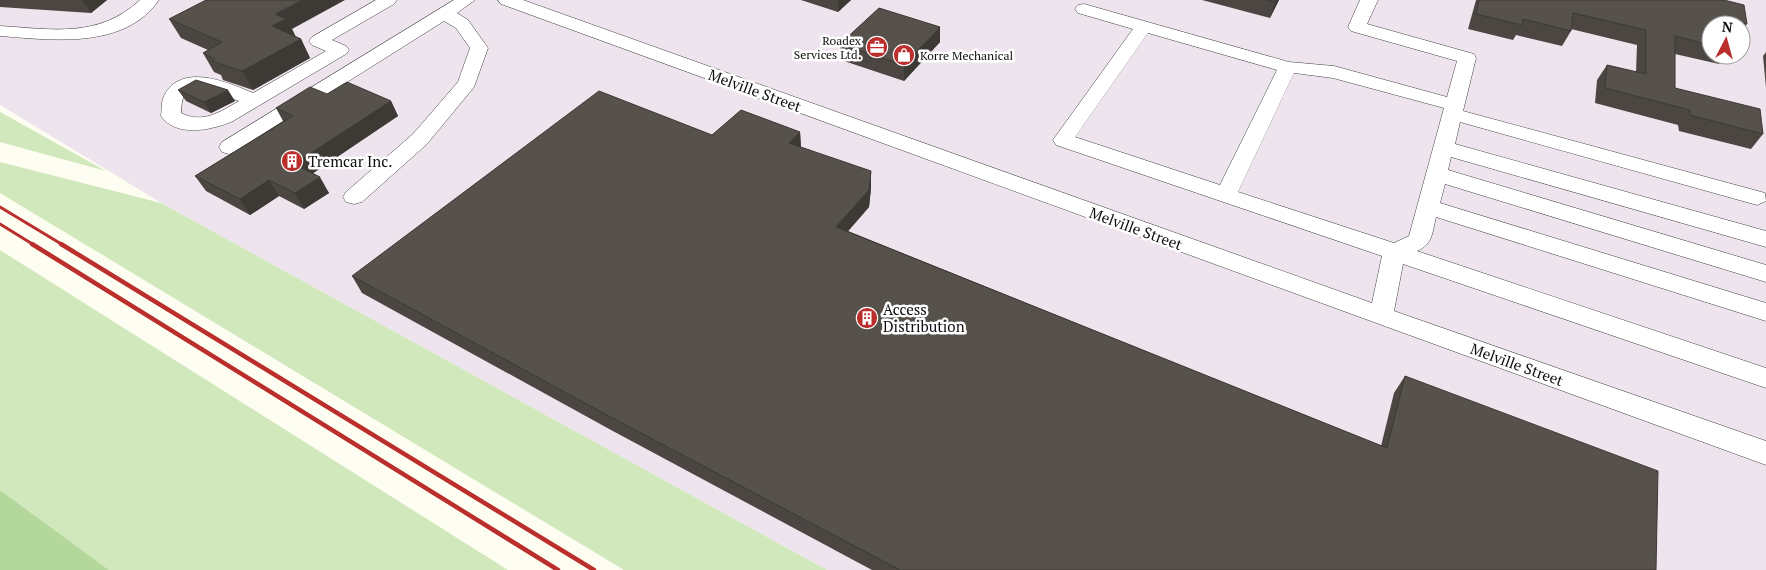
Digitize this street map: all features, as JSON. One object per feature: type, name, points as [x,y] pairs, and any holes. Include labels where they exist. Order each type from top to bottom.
[{"type":"street","points":[[0,31],[63,35],[100,30],[127,20],[150,0]]},
{"type":"street","points":[[254,100],[340,50],[318,41],[388,0]]},
{"type":"street","points":[[229,147],[466,0]]},
{"type":"street","name":"Melville Street","points":[[507,0],[1380,316],[1766,452]]},
{"type":"street","points":[[1369,0],[1357,27],[1467,58],[1419,241],[1394,253]]},
{"type":"street","points":[[1084,9],[1288,67],[1334,72],[1757,198]]},
{"type":"street","points":[[354,197],[420,139],[468,83],[479,48],[462,24],[444,14]]},
{"type":"street","points":[[1144,26],[1063,140],[1766,378]]},
{"type":"street","points":[[1226,195],[1288,67]]},
{"type":"street","points":[[1444,148],[1766,239]]},
{"type":"street","points":[[1437,174],[1766,274]]},
{"type":"street","points":[[1428,207],[1766,312]]},
{"type":"street","points":[[1380,316],[1394,253]]},
{"type":"shaded area","points":[[0,0],[1766,0],[1766,570],[827,570],[163,204],[0,105]]},
{"type":"green space","points":[[0,112],[106,171],[0,142]]},
{"type":"green space","points":[[0,162],[161,203],[827,570],[624,570],[0,193]]},
{"type":"green space","points":[[0,250],[508,570],[109,570],[0,490]]},
{"type":"green space","points":[[0,490],[109,570],[0,570]]},
{"type":"building","points":[[206,0],[302,0],[275,14],[286,19],[272,26],[301,39],[242,71],[212,61],[215,59],[203,53],[222,42],[169,19]]},
{"type":"building","points":[[1479,0],[1724,0],[1744,5],[1746,15],[1701,15],[1701,42],[1675,36],[1675,88],[1760,109],[1763,134],[1690,115],[1690,110],[1605,88],[1607,65],[1646,74],[1646,30],[1573,13],[1571,31],[1523,19],[1522,25],[1476,14]]},
{"type":"building","points":[[879,8],[940,27],[904,65],[840,44]]},
{"type":"building","points":[[196,80],[228,90],[204,102],[178,90]]},
{"type":"building","points":[[347,82],[391,101],[294,164],[320,177],[295,193],[269,180],[240,199],[195,176],[293,116],[276,108],[310,87],[327,94]]},
{"type":"building","name":"Access Distribution","points":[[599,91],[712,135],[741,110],[800,132],[789,143],[871,171],[869,190],[836,227],[1387,448],[1405,376],[1658,471],[1656,570],[900,570],[605,414],[352,276]]},
{"type":"railway","points":[[0,207],[63,245]]},
{"type":"railway","points":[[0,224],[34,245]]},
{"type":"railway","points":[[32,244],[558,570]]},
{"type":"railway","points":[[61,244],[594,570]]},
{"type":"place","name":"Roadex Services Ltd.","points":[[877,47]]},
{"type":"place","name":"Korre Mechanical","points":[[904,55]]},
{"type":"place","name":"Tremcar Inc.","points":[[292,161]]},
{"type":"place","name":"Access Distribution","points":[[867,318]]}]
